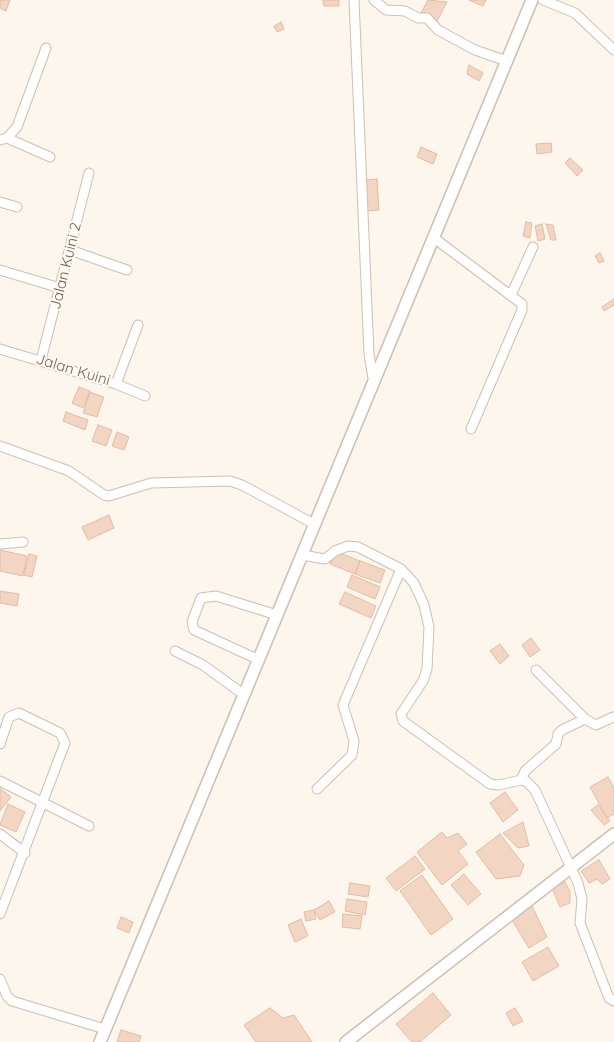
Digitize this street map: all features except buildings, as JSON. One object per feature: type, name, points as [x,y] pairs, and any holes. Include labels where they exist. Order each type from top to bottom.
[{"type":"street","points":[[354,0],[369,354],[374,385]]},
{"type":"street","points":[[374,0],[386,10],[404,11],[418,18],[427,18],[438,30],[475,50],[507,61]]},
{"type":"street","points":[[100,1042],[532,0]]},
{"type":"street","points":[[543,0],[575,13],[614,50]]},
{"type":"street","points":[[46,48],[18,127],[4,139],[50,157]]},
{"type":"street","name":"Jalan Kuini 2","points":[[42,360],[90,173]]},
{"type":"street","points":[[0,202],[17,207]]},
{"type":"street","points":[[434,238],[522,304],[522,310],[471,429]]},
{"type":"street","points":[[511,295],[533,247]]},
{"type":"street","points":[[70,250],[127,270]]},
{"type":"street","points":[[0,270],[60,288]]},
{"type":"street","points":[[116,384],[138,325]]},
{"type":"street","name":"Jalan Kuini","points":[[0,349],[42,360],[116,384],[145,396]]},
{"type":"street","points":[[0,446],[69,471],[108,496],[151,483],[230,481],[242,485],[314,524]]},
{"type":"street","points":[[0,544],[23,542]]},
{"type":"street","points":[[302,555],[325,559],[335,551],[352,546],[401,569],[418,589],[427,616],[430,635],[426,674],[401,714],[403,721],[490,784],[498,785],[521,780],[526,781],[535,790],[581,891],[580,918],[582,929],[610,998],[614,1001]]},
{"type":"street","points":[[317,789],[352,755],[354,741],[344,705],[345,700],[401,569]]},
{"type":"street","points":[[258,659],[194,630],[192,622],[201,598],[216,596],[277,615]]},
{"type":"street","points":[[175,651],[203,665],[243,694]]},
{"type":"street","points":[[536,670],[585,719],[596,725],[612,717]]},
{"type":"street","points":[[0,744],[9,717],[19,713],[63,735],[66,743],[0,914]]},
{"type":"street","points":[[521,780],[525,771],[556,744],[560,732],[585,719]]},
{"type":"street","points":[[0,781],[89,826]]},
{"type":"street","points":[[0,834],[25,853]]},
{"type":"street","points":[[346,1042],[614,834]]},
{"type":"street","points":[[0,979],[7,996],[12,1001],[105,1029]]}]
